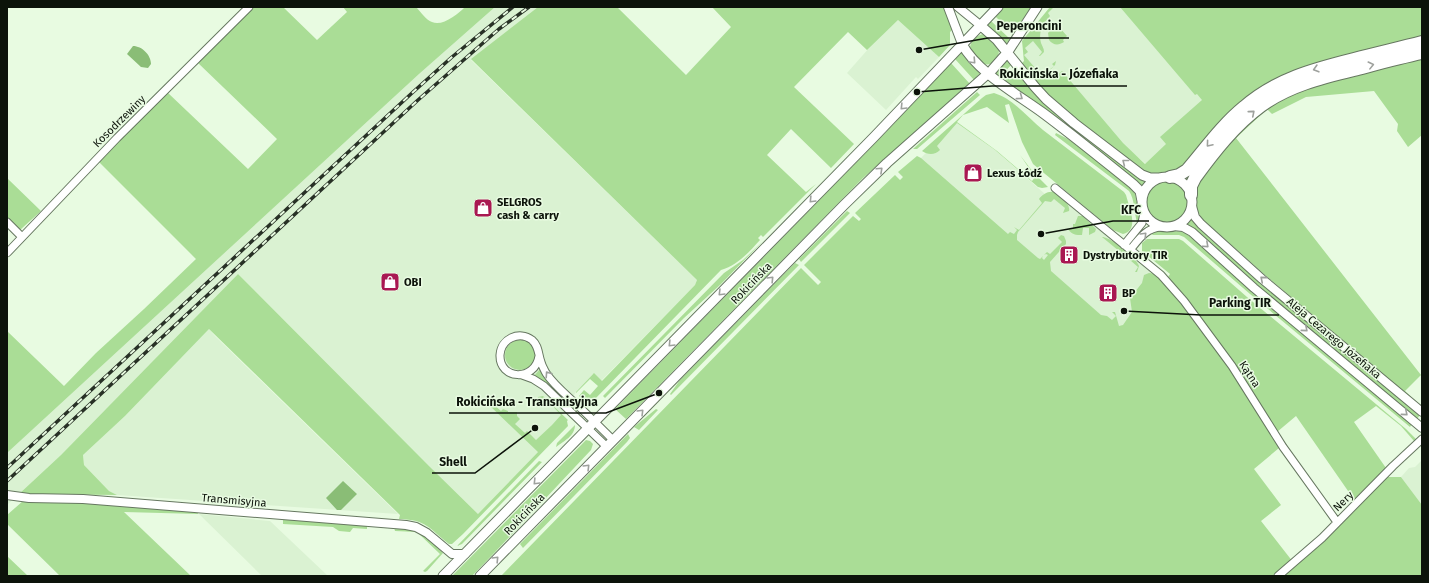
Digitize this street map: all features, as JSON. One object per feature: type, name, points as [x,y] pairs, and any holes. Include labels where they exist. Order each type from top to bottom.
[{"type":"highway","points":[[1164,178],[1182,174],[1187,170],[1225,125],[1243,107],[1280,82],[1304,72],[1327,65],[1422,42]]},
{"type":"highway","points":[[1191,200],[1191,186],[1195,178],[1230,135],[1261,106],[1292,88],[1318,79],[1422,52]]},
{"type":"main road","name":"Rokicińska","points":[[446,573],[883,128],[998,7]]},
{"type":"main road","name":"Rokicińska","points":[[480,576],[867,182],[988,74],[1007,53],[1037,7]]},
{"type":"main road","points":[[962,44],[972,60],[988,74],[1044,114],[1133,184],[1140,191],[1144,213],[1153,223],[1162,227],[1173,226],[1180,224],[1186,219],[1191,200],[1184,184],[1180,181],[1164,178],[1150,178],[1142,175],[1059,110],[1035,87],[992,35],[980,25]]},
{"type":"main road","points":[[1142,201],[1146,188],[1152,182],[1164,178]]},
{"type":"street","name":"Kosodrzewiny","points":[[7,253],[117,138],[249,7]]},
{"type":"street","points":[[948,7],[962,44]]},
{"type":"street","points":[[958,7],[980,25]]},
{"type":"street","name":"Kątna","points":[[1054,188],[1165,278],[1232,366],[1283,447],[1337,522]]},
{"type":"street","name":"Aleja Cezarego Józefiaka","points":[[1191,200],[1195,217],[1201,224],[1262,279],[1422,412]]},
{"type":"street","points":[[1124,245],[1142,223],[1144,213]]},
{"type":"street","points":[[7,222],[22,237]]},
{"type":"street","name":"Aleja Cezarego Józefiaka","points":[[1173,226],[1183,227],[1192,232],[1254,288],[1422,428]]},
{"type":"street","points":[[1130,250],[1147,231],[1152,228],[1162,227]]},
{"type":"street","points":[[539,356],[539,361],[534,369],[526,374],[516,375],[510,372],[503,365],[500,353],[506,342],[516,336],[528,338],[537,346],[543,366],[551,379],[591,425]]},
{"type":"street","points":[[522,375],[533,379],[544,386],[591,425],[610,443]]},
{"type":"street","name":"Nery","points":[[1278,576],[1322,538],[1422,439]]},
{"type":"street","name":"Transmisyjna","points":[[7,495],[29,498],[90,499],[406,524],[427,533],[449,553]]},
{"type":"street","points":[[446,573],[450,562],[449,553],[465,554]]},
{"type":"shaded area","points":[[251,7],[283,7],[317,40],[347,12],[343,7],[416,7],[432,22],[440,23],[450,19],[465,7],[495,7],[419,74],[7,453],[7,331],[64,386],[96,353],[196,259],[99,162],[167,92],[248,169],[277,139],[197,62]]},
{"type":"shaded area","points":[[495,7],[538,7],[471,60],[697,280],[695,285],[601,381],[593,374],[576,392],[538,452],[478,514],[238,274],[61,455],[7,505],[7,453],[419,74]]},
{"type":"shaded area","points":[[538,7],[617,7],[686,75],[731,27],[712,7],[945,7],[953,29],[950,32],[950,45],[939,57],[898,20],[867,50],[848,32],[794,87],[854,144],[831,168],[791,129],[767,155],[806,192],[816,184],[763,237],[761,235],[758,238],[760,240],[743,258],[733,265],[721,270],[593,401],[586,402],[579,396],[584,390],[590,395],[598,386],[590,379],[576,392],[594,373],[602,381],[695,285],[697,280],[471,59]]},
{"type":"shaded area","points":[[1004,7],[1031,7],[1013,34],[995,16]]},
{"type":"shaded area","points":[[1050,7],[1054,7],[1048,13],[1050,16],[1043,25],[1040,35],[1044,52],[1039,56],[1042,52],[1033,41],[1025,48],[1028,52],[1024,55],[1042,76],[1054,66],[1048,72],[1053,78],[1062,71],[1123,143],[1145,164],[1166,144],[1160,137],[1202,100],[1197,94],[1195,95],[1120,7],[1422,7],[1422,38],[1339,58],[1182,169],[1174,172],[1150,174],[1146,173],[1055,102],[1021,64],[1024,61],[1022,41]]},
{"type":"shaded area","points":[[1054,7],[1128,7],[1217,112],[1151,168],[1024,63],[1024,38]]},
{"type":"shaded area","points":[[898,20],[939,57],[918,79],[916,77],[886,110],[847,73],[877,39]]},
{"type":"shaded area","points":[[991,21],[1010,39],[1006,44],[988,26]]},
{"type":"shaded area","points":[[1053,27],[1059,27],[1067,36],[1063,40],[1064,42],[1056,44],[1049,40],[1048,33]]},
{"type":"shaded area","points":[[984,34],[988,36],[999,49],[996,58],[990,64],[980,62],[970,49],[971,43],[974,39]]},
{"type":"shaded area","points":[[133,46],[143,49],[148,54],[151,64],[148,68],[141,67],[127,54]]},
{"type":"shaded area","points":[[963,53],[980,73],[974,80],[955,59]]},
{"type":"shaded area","points":[[1422,57],[1422,135],[1408,147],[1397,131],[1398,124],[1374,91],[1306,97],[1272,114],[1267,109],[1236,138],[1421,375],[1405,391],[1422,407],[1265,275],[1202,219],[1197,210],[1197,199],[1195,192],[1197,183],[1241,130],[1261,111],[1300,90]]},
{"type":"shaded area","points":[[1006,58],[1012,64],[1000,77],[994,72]]},
{"type":"shaded area","points":[[951,63],[970,84],[863,178],[626,419],[615,409],[886,132]]},
{"type":"shaded area","points":[[1015,69],[1146,181],[1141,187],[1005,81]]},
{"type":"shaded area","points":[[977,92],[980,95],[917,149],[913,149]]},
{"type":"shaded area","points":[[994,93],[1014,104],[1043,130],[1124,192],[1132,218],[1131,228],[1128,232],[1123,234],[1113,230],[1033,164],[1022,142],[1009,104],[1005,105],[1009,123],[987,107],[963,115],[957,122],[997,151],[1032,181],[1035,177],[1020,155],[1033,172],[1048,187],[1038,187],[995,150],[957,123],[937,146],[940,150],[938,152],[931,154],[922,151],[982,98],[986,95]]},
{"type":"shaded area","points":[[956,122],[996,151],[1045,194],[1052,192],[1056,194],[1162,281],[1120,332],[920,159]]},
{"type":"shaded area","points":[[1056,133],[1072,141],[1133,189],[1139,211],[1138,223],[1129,191],[1055,135]]},
{"type":"shaded area","points":[[917,156],[1008,234],[1010,232],[1014,234],[1017,230],[1014,227],[1019,230],[1042,203],[1039,199],[1043,195],[1053,192],[1062,197],[1067,203],[1069,211],[1063,213],[1065,208],[1054,199],[1051,202],[1045,201],[1018,232],[1017,240],[1038,258],[1040,259],[1043,256],[1042,258],[1044,260],[1048,255],[1044,255],[1047,252],[1050,254],[1062,242],[1058,238],[1061,235],[1064,236],[1066,244],[1050,262],[1051,271],[1101,315],[1107,316],[1112,320],[1116,316],[1112,312],[1115,312],[1119,326],[1123,325],[1132,312],[1130,298],[1142,283],[1144,275],[1149,273],[1161,279],[1177,296],[1216,348],[1278,443],[1279,448],[1254,469],[1281,505],[1261,521],[1293,562],[1276,576],[501,576],[801,268],[818,285],[821,282],[804,265],[853,216],[859,221],[861,219],[855,213],[895,175],[900,180],[903,177],[898,172]]},
{"type":"shaded area","points":[[7,178],[41,211],[20,230],[7,218]]},
{"type":"shaded area","points":[[1167,181],[1182,187],[1188,202],[1182,217],[1167,223],[1152,217],[1146,202],[1152,187]]},
{"type":"shaded area","points":[[847,211],[850,213],[801,262],[799,259]]},
{"type":"shaded area","points":[[1078,216],[1083,216],[1096,229],[1095,232],[1089,235],[1089,228],[1083,228],[1082,235],[1073,234],[1068,229],[1073,229],[1073,224],[1075,224]]},
{"type":"shaded area","points":[[1192,219],[1260,281],[1420,415],[1417,419],[1257,285],[1194,229],[1186,224]]},
{"type":"shaded area","points":[[1157,231],[1180,232],[1187,234],[1252,291],[1412,424],[1410,427],[1184,237],[1179,235],[1153,235],[1150,233]]},
{"type":"shaded area","points":[[1102,237],[1117,244],[1137,262],[1139,266],[1137,272],[1135,272],[1138,267],[1123,254],[1120,257],[1121,251]]},
{"type":"shaded area","points":[[1147,239],[1179,239],[1183,241],[1247,297],[1406,429],[1416,439],[1412,445],[1414,441],[1401,426],[1376,406],[1354,422],[1386,468],[1355,501],[1296,416],[1277,432],[1187,300],[1168,277],[1170,274],[1142,251],[1142,243]]},
{"type":"shaded area","points":[[762,242],[605,398],[603,396],[724,273],[743,260]]},
{"type":"shaded area","points":[[795,263],[799,265],[671,395],[670,394],[680,380]]},
{"type":"shaded area","points":[[238,274],[478,514],[538,452],[489,405],[492,401],[496,403],[494,405],[501,411],[503,409],[508,412],[517,412],[517,416],[520,419],[515,424],[525,433],[527,431],[536,440],[561,415],[546,399],[540,403],[537,402],[536,400],[538,397],[543,396],[568,420],[568,426],[463,534],[452,544],[449,544],[432,529],[422,523],[399,519],[400,515],[209,329],[125,416],[83,455],[84,465],[109,491],[117,495],[19,494],[61,455]]},
{"type":"shaded area","points":[[209,329],[398,514],[117,495],[109,491],[84,465],[83,455],[125,416]]},
{"type":"shaded area","points":[[520,340],[526,341],[534,349],[534,361],[526,369],[520,370],[514,369],[506,361],[505,355],[506,349],[514,341]]},
{"type":"shaded area","points":[[540,369],[550,383],[578,410],[576,412],[547,384],[534,376]]},
{"type":"shaded area","points":[[656,409],[658,410],[639,430],[634,427]]},
{"type":"shaded area","points":[[575,425],[575,429],[571,435],[556,447],[557,443]]},
{"type":"shaded area","points":[[628,434],[630,438],[627,442],[523,548],[520,544]]},
{"type":"shaded area","points":[[586,440],[593,444],[591,450],[472,576],[452,576]]},
{"type":"shaded area","points":[[1422,460],[1422,505],[1401,477],[1409,468],[1415,467]]},
{"type":"shaded area","points":[[539,461],[542,462],[462,544],[457,546]]},
{"type":"shaded area","points":[[1387,477],[1401,477],[1422,505],[1422,576],[1281,576]]},
{"type":"shaded area","points":[[343,481],[357,494],[341,510],[337,510],[326,498]]},
{"type":"shaded area","points":[[23,501],[116,504],[194,511],[199,514],[124,512],[191,576],[60,576],[7,524],[7,515]]},
{"type":"shaded area","points":[[199,514],[270,521],[328,576],[262,576]]},
{"type":"shaded area","points":[[283,518],[367,525],[367,529],[353,528],[350,532],[339,531],[333,527],[283,524]]},
{"type":"shaded area","points":[[372,526],[394,527],[373,527]]},
{"type":"shaded area","points":[[394,527],[403,528],[417,532],[395,531]]},
{"type":"shaded area","points":[[417,532],[434,544],[443,553],[425,572],[423,571],[440,554]]},
{"type":"shaded area","points":[[7,556],[28,576],[7,576]]},
{"type":"railway","points":[[7,468],[412,93],[452,57],[513,7]]},
{"type":"railway","points":[[7,481],[418,100],[499,29],[529,7]]},
{"type":"place","name":"Peperoncini","points":[[919,50]]},
{"type":"place","name":"Rokicińska - Józefiaka","points":[[917,92]]},
{"type":"place","name":"Lexus Łódź","points":[[973,173]]},
{"type":"place","name":"SELGROS cash & carry","points":[[483,208]]},
{"type":"place","name":"KFC","points":[[1041,234]]},
{"type":"place","name":"Dystrybutory TIR","points":[[1069,255]]},
{"type":"place","name":"OBI","points":[[390,282]]},
{"type":"place","name":"BP","points":[[1108,293]]},
{"type":"place","name":"Parking TIR","points":[[1124,311]]},
{"type":"place","name":"Rokicińska - Transmisyjna","points":[[659,393]]},
{"type":"place","name":"Shell","points":[[535,428]]}]
